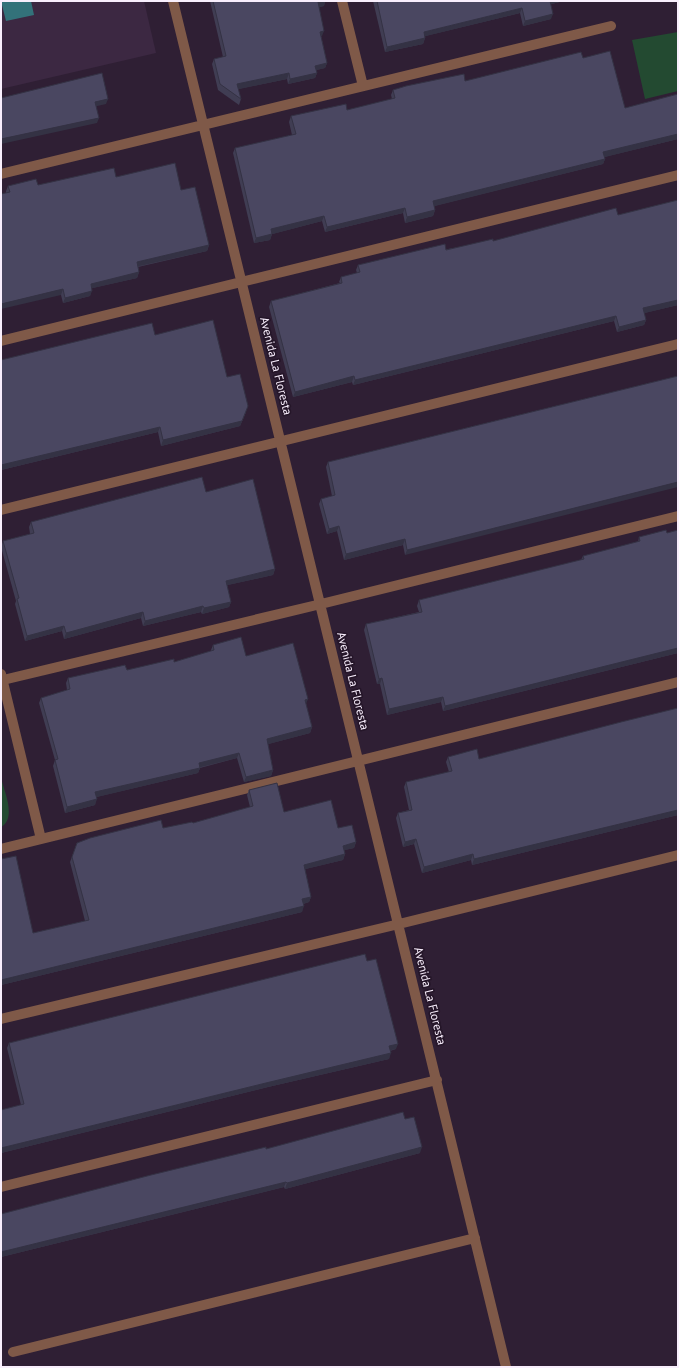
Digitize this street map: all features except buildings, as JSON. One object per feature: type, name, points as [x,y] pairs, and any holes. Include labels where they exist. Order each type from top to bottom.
[{"type":"street","name":"Avenida La Floresta","points":[[173,1],[506,1367]]},
{"type":"street","points":[[342,1],[363,86]]},
{"type":"street","points":[[1,174],[611,26]]},
{"type":"street","points":[[1,340],[678,175]]},
{"type":"street","points":[[1,510],[678,344]]},
{"type":"street","points":[[41,839],[2,677],[321,604],[678,516]]},
{"type":"street","points":[[1,849],[678,682]]},
{"type":"street","points":[[1,1019],[678,856]]},
{"type":"street","points":[[1,1187],[437,1080]]},
{"type":"street","points":[[13,1352],[475,1238]]},
{"type":"shaded area","points":[[1,1],[144,1],[156,53],[1,89]]},
{"type":"shaded area","points":[[1,1],[31,1],[34,15],[6,21]]},
{"type":"shaded area","points":[[678,32],[678,91],[645,99],[632,40]]},
{"type":"shaded area","points":[[1,778],[7,797],[9,811],[6,823],[1,827]]}]
